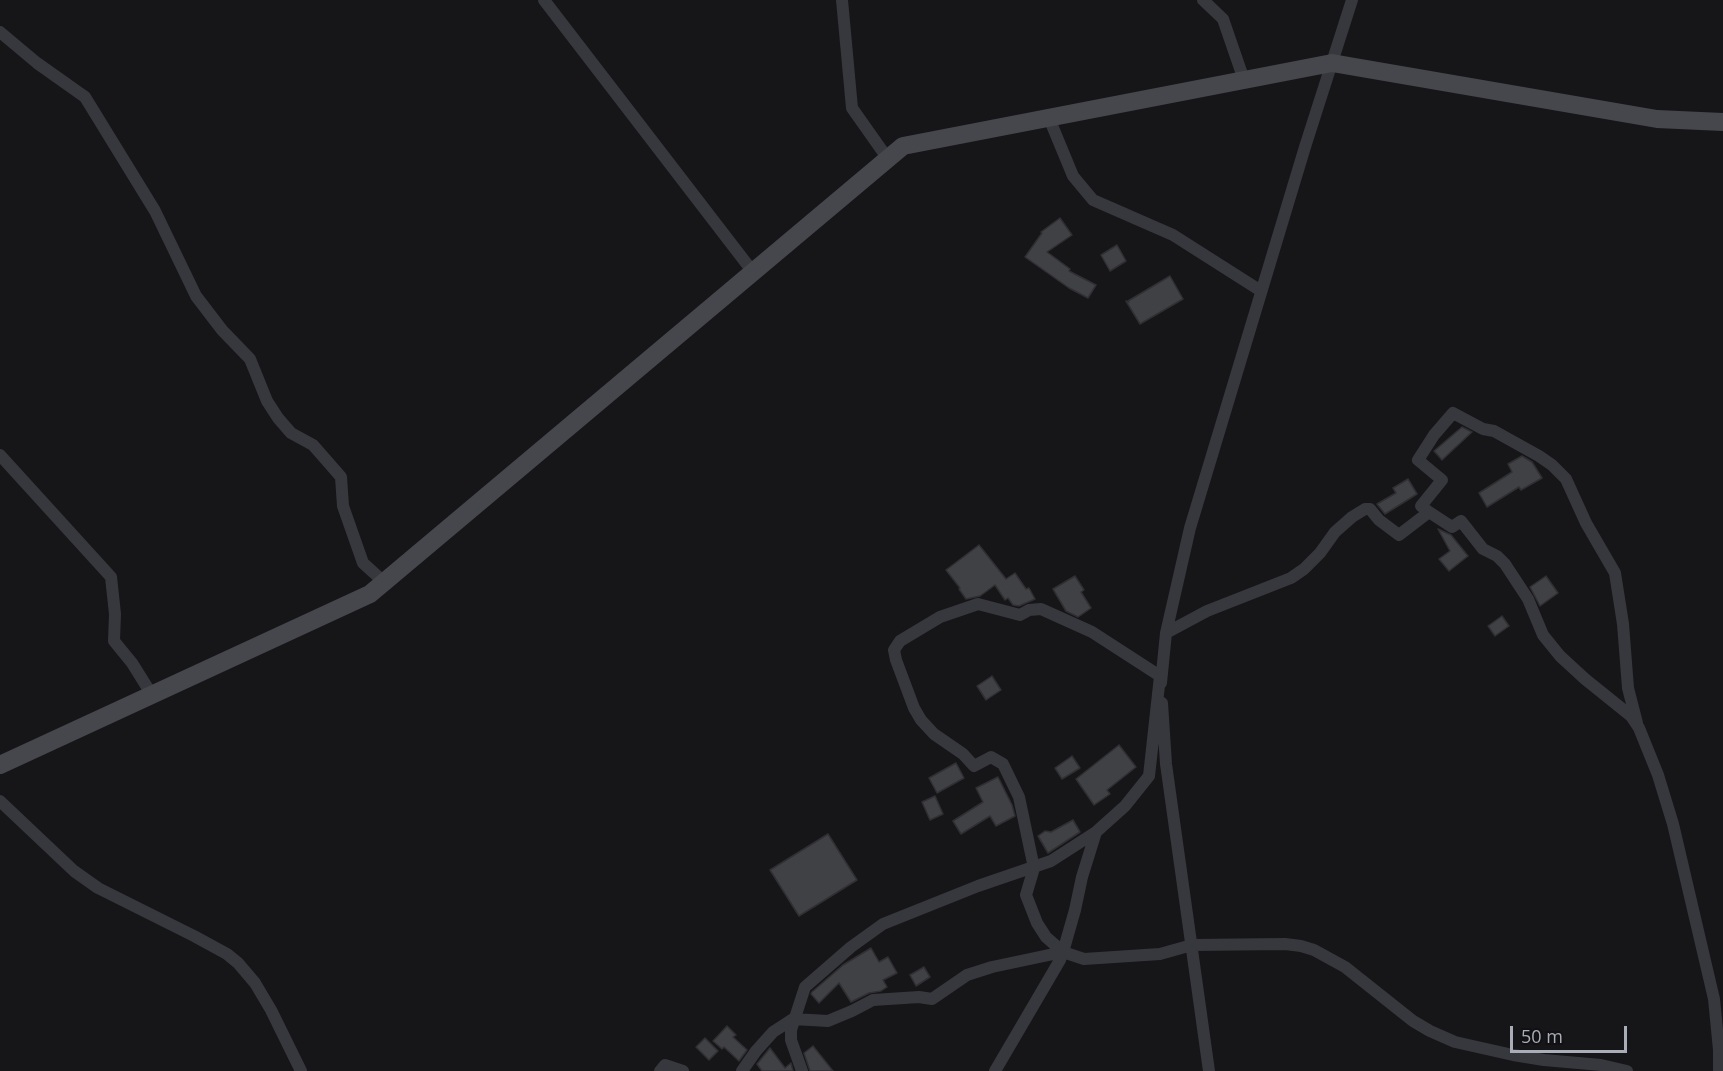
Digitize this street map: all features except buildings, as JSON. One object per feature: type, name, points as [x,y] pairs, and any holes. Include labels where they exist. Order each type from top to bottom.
[{"type":"main road","points":[[0,765],[370,594],[903,146],[1332,63],[1657,119],[1723,122]]},
{"type":"street","points":[[544,0],[753,272]]},
{"type":"street","points":[[842,0],[852,108],[888,159]]},
{"type":"street","points":[[1203,0],[1223,19],[1244,80]]},
{"type":"street","points":[[802,1071],[791,1040],[793,1020],[805,987],[851,947],[883,924],[978,886],[1051,861],[1096,832],[1125,806],[1149,776],[1166,633],[1190,528],[1352,0]]},
{"type":"street","points":[[0,32],[85,98],[155,211],[196,296],[222,330],[250,359],[267,401],[278,418],[291,433],[314,445],[341,477],[343,506],[363,564],[384,582]]},
{"type":"street","points":[[1049,118],[1073,176],[1093,200],[1173,235],[1261,291]]},
{"type":"street","points":[[1639,728],[1631,716],[1560,656],[1543,635],[1528,599],[1505,564],[1497,556],[1482,549],[1461,520],[1452,527],[1421,506],[1442,480],[1418,460],[1434,435],[1453,413],[1483,429],[1494,431],[1552,465],[1566,479],[1586,523],[1615,573],[1623,624],[1628,688],[1639,728],[1658,775],[1673,824],[1714,999],[1719,1071]]},
{"type":"street","points":[[0,455],[111,577],[115,614],[114,641],[132,663],[152,695]]},
{"type":"street","points":[[1166,633],[1207,611],[1291,578],[1320,553],[1335,531],[1352,516],[1365,509],[1370,509],[1378,520],[1399,535],[1429,512]]},
{"type":"street","points":[[1160,676],[1092,632],[1041,609],[1029,610],[1020,615],[978,604],[940,617],[900,641],[894,650],[914,708],[934,734],[963,754],[974,766],[991,757],[1003,764],[1019,797],[1034,868],[1026,895],[1037,923],[1047,937],[1063,952],[1084,959],[1160,954],[1192,945],[1285,944],[1314,950],[1365,981],[1413,1021],[1455,1042],[1513,1055],[1601,1065],[1627,1071]]},
{"type":"street","points":[[1160,676],[1166,764],[1209,1071]]},
{"type":"street","points":[[0,801],[74,871],[98,888],[194,936],[227,954],[238,963],[260,992],[301,1071]]},
{"type":"street","points":[[995,1071],[1060,960],[1096,832]]},
{"type":"street","points":[[742,1071],[773,1032],[793,1020],[828,1021],[873,1000],[919,997],[932,999],[967,975],[992,967],[1063,952]]},
{"type":"street","points":[[660,1071],[665,1065],[684,1071]]}]
